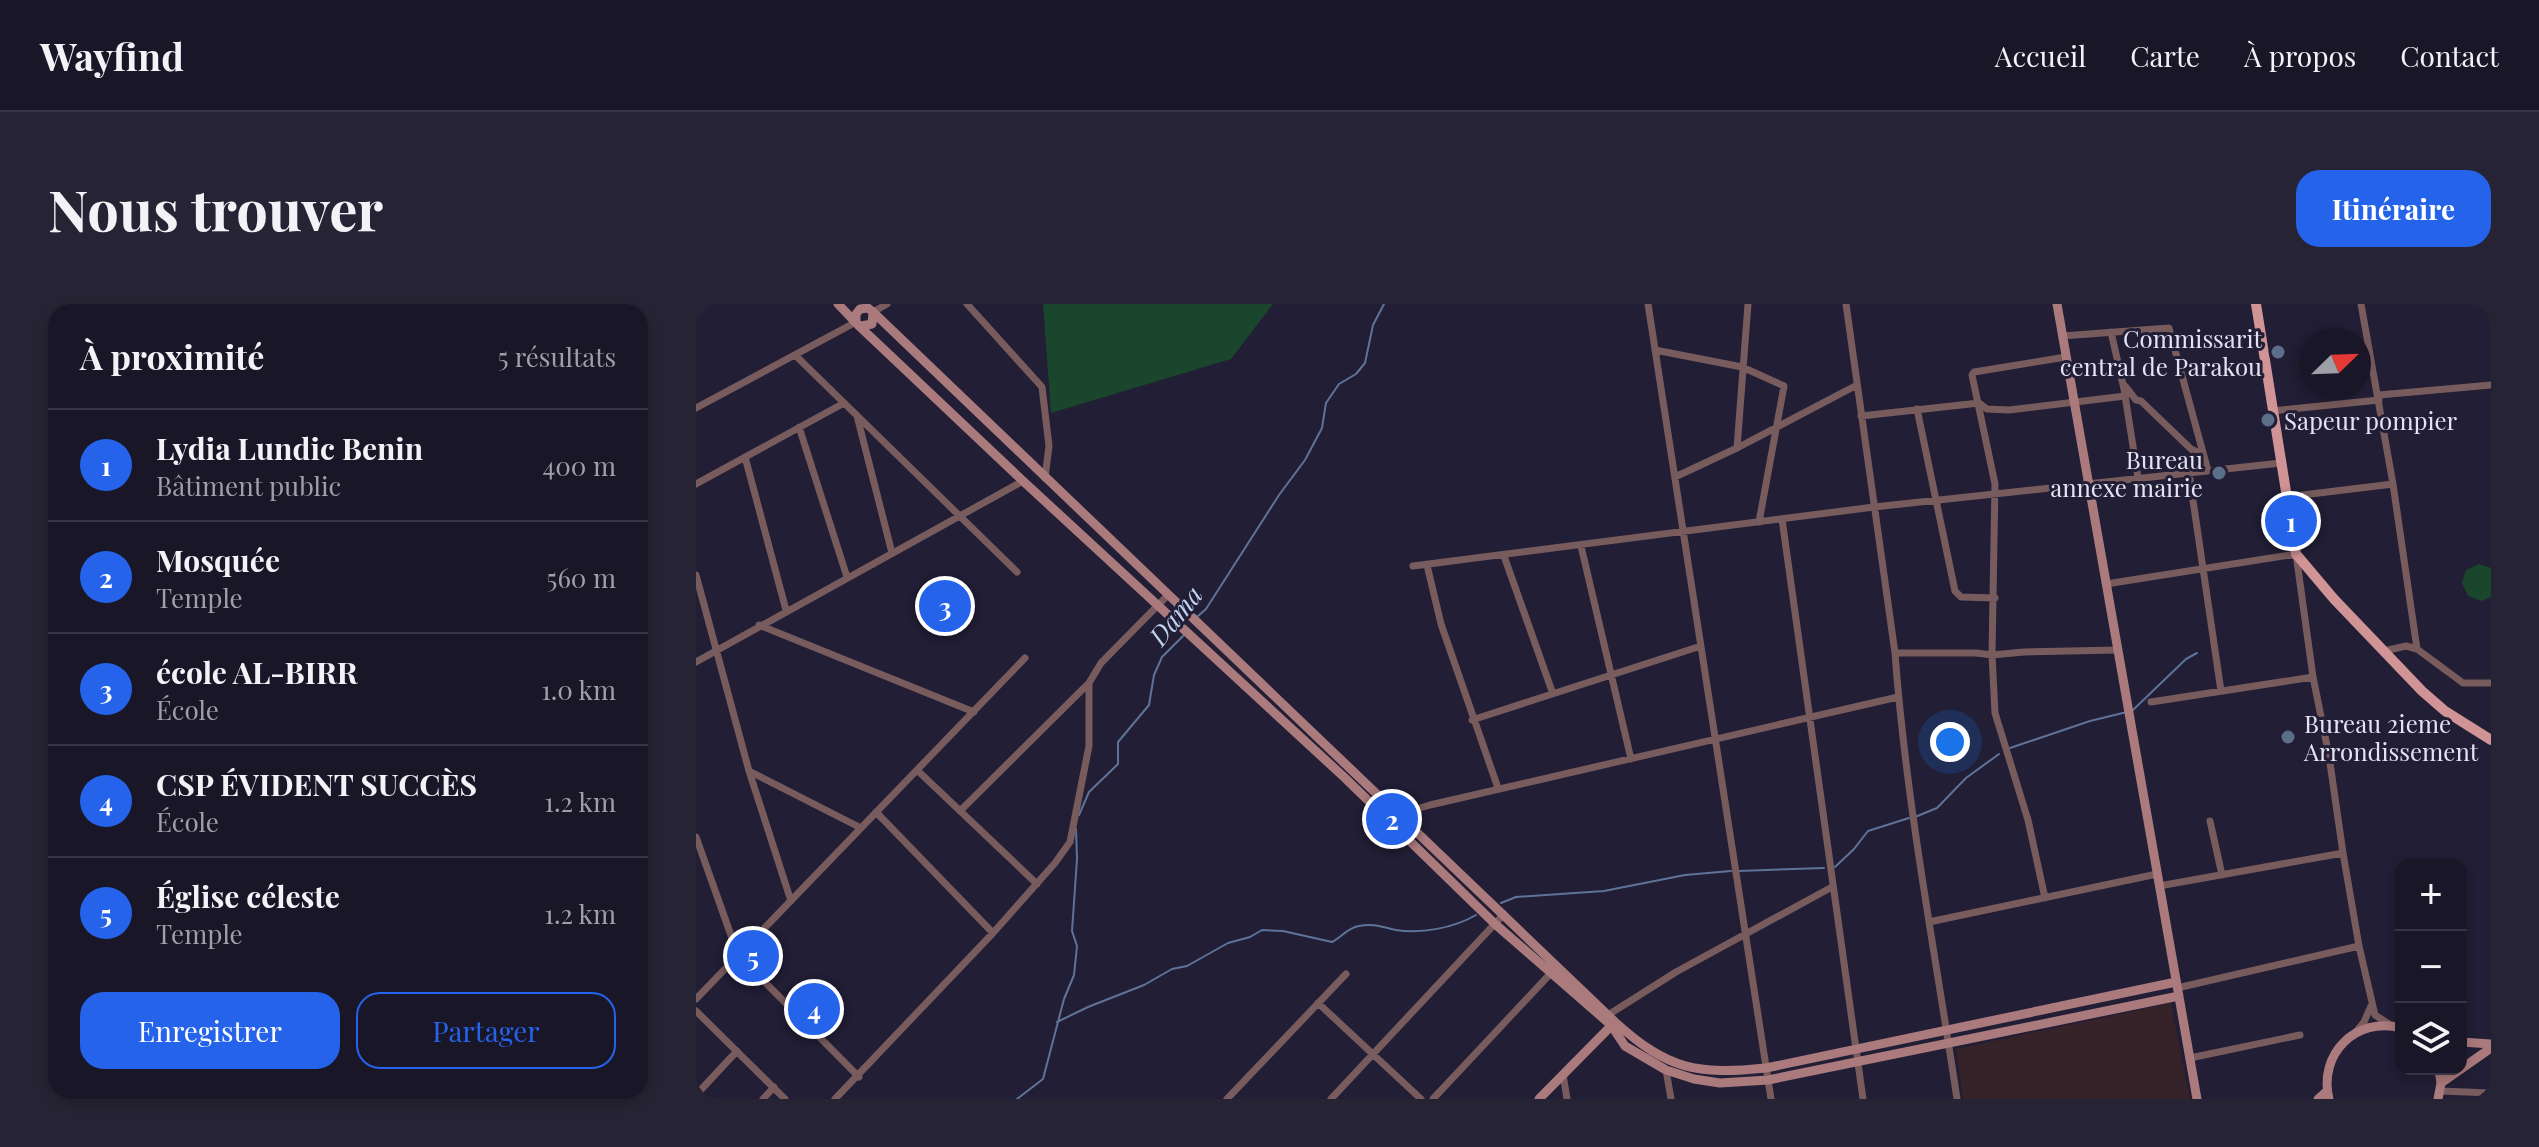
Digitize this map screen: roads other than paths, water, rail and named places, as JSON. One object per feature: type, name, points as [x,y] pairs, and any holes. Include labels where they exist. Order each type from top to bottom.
[{"type":"main road","points":[[2256,304],[2296,554],[2434,702],[2491,740]]},
{"type":"street","points":[[838,304],[1023,481],[1393,823],[1495,924],[1550,974],[1644,1047],[1684,1067],[1726,1072],[1766,1068],[1946,1030],[2177,989]]},
{"type":"street","points":[[870,309],[887,304]]},
{"type":"street","points":[[967,304],[1042,387],[1049,446],[1045,478]]},
{"type":"street","points":[[1648,304],[1771,1099]]},
{"type":"street","points":[[1737,448],[1748,304]]},
{"type":"street","points":[[1846,304],[1929,922],[1957,1099]]},
{"type":"street","points":[[2057,304],[2197,1099]]},
{"type":"street","points":[[2361,304],[2379,397],[2417,649]]},
{"type":"street","points":[[696,408],[857,324],[870,326],[874,321],[870,309]]},
{"type":"street","points":[[870,309],[1167,596],[1504,914],[1611,1021],[1625,1046],[1666,1070],[1720,1083],[1768,1080],[2359,946]]},
{"type":"street","points":[[2062,336],[2169,328],[2208,471]]},
{"type":"street","points":[[2111,332],[2123,383],[2138,478]]},
{"type":"street","points":[[1655,350],[1742,367],[1784,386],[1759,522]]},
{"type":"street","points":[[795,355],[1017,572]]},
{"type":"street","points":[[2045,898],[2028,820],[1997,726],[1992,655],[1994,474],[1972,375],[1974,372],[2066,357]]},
{"type":"street","points":[[2123,383],[2136,400],[2141,401],[2191,449],[2203,455]]},
{"type":"street","points":[[1675,477],[1857,385]]},
{"type":"street","points":[[2272,411],[2491,385]]},
{"type":"street","points":[[1861,416],[1979,403],[1987,409],[2009,410],[2125,396]]},
{"type":"street","points":[[696,484],[844,403]]},
{"type":"street","points":[[1917,409],[1957,595],[1995,598]]},
{"type":"street","points":[[856,415],[892,553]]},
{"type":"street","points":[[799,427],[847,577]]},
{"type":"street","points":[[745,457],[786,610]]},
{"type":"street","points":[[1413,566],[1874,507],[2281,463]]},
{"type":"street","points":[[2189,473],[2221,691]]},
{"type":"street","points":[[696,662],[1023,481]]},
{"type":"street","points":[[2286,497],[2393,484]]},
{"type":"street","points":[[1782,519],[1863,1099]]},
{"type":"street","points":[[1581,546],[1631,759]]},
{"type":"street","points":[[2106,584],[2296,554],[2313,677],[2371,1004],[2381,1021],[2395,1026]]},
{"type":"street","points":[[1504,556],[1553,694]]},
{"type":"street","points":[[1427,565],[1441,624],[1498,788]]},
{"type":"street","points":[[696,575],[749,771],[791,901]]},
{"type":"street","points":[[960,811],[1089,683],[1101,663],[1167,596]]},
{"type":"street","points":[[759,625],[974,712]]},
{"type":"street","points":[[1472,720],[1613,677],[1701,646]]},
{"type":"street","points":[[2384,651],[2406,646],[2417,649],[2463,683],[2491,683]]},
{"type":"street","points":[[1895,653],[1992,655],[2118,650]]},
{"type":"street","points":[[696,999],[1025,658]]},
{"type":"street","points":[[2151,702],[2313,677]]},
{"type":"street","points":[[835,1099],[993,933],[1070,842],[1089,746],[1089,683]]},
{"type":"street","points":[[1393,823],[1400,814],[1498,788],[1898,697]]},
{"type":"street","points":[[917,770],[1037,884]]},
{"type":"street","points":[[749,771],[861,828]]},
{"type":"street","points":[[876,812],[993,933]]},
{"type":"street","points":[[2210,821],[2222,875]]},
{"type":"street","points":[[696,837],[738,955],[859,1077]]},
{"type":"street","points":[[2159,886],[2343,853]]},
{"type":"street","points":[[1929,922],[2157,874]]},
{"type":"street","points":[[1539,1099],[1611,1021],[1676,972],[1832,887]]},
{"type":"street","points":[[1331,1099],[1504,914]]},
{"type":"street","points":[[1227,1099],[1346,974]]},
{"type":"street","points":[[1433,1099],[1550,974]]},
{"type":"street","points":[[1318,1003],[1421,1099]]},
{"type":"street","points":[[2318,1099],[2328,1095],[2327,1074],[2332,1058],[2341,1044],[2364,1022],[2371,1004]]},
{"type":"street","points":[[696,1011],[785,1099]]},
{"type":"street","points":[[2354,1033],[2375,1026],[2395,1027]]},
{"type":"street","points":[[2190,1058],[2300,1035]]},
{"type":"street","points":[[2467,1043],[2491,1046]]},
{"type":"street","points":[[2440,1091],[2491,1046]]},
{"type":"street","points":[[696,1095],[737,1051]]},
{"type":"street","points":[[1666,1070],[1671,1099]]},
{"type":"street","points":[[1563,1074],[1567,1099]]},
{"type":"street","points":[[763,1099],[774,1087]]},
{"type":"street","points":[[2440,1091],[2491,1093]]},
{"type":"waterway","name":"Dama","points":[[1198,616],[1206,609],[1305,460],[1322,428],[1326,403],[1339,384],[1356,374],[1365,363],[1373,325],[1384,304]]},
{"type":"waterway","name":"Dama","points":[[1079,815],[1089,792],[1118,764],[1118,742],[1149,705],[1154,675],[1162,657],[1185,634]]},
{"type":"waterway","points":[[2133,710],[2186,659],[2197,653]]},
{"type":"waterway","points":[[2010,748],[2127,712]]},
{"type":"waterway","points":[[1915,817],[1937,808],[1966,778],[1999,754]]},
{"type":"waterway","points":[[1835,867],[1868,831],[1909,818]]},
{"type":"waterway","name":"Dama","points":[[1017,1099],[1043,1079],[1064,999],[1074,975],[1077,946],[1072,931],[1076,829]]},
{"type":"waterway","points":[[1738,871],[1824,868]]},
{"type":"waterway","points":[[1501,903],[1516,897],[1604,891],[1685,875],[1731,871]]},
{"type":"waterway","points":[[1057,1022],[1262,930],[1283,931],[1332,942],[1359,926],[1426,930],[1448,927],[1476,915]]},
{"type":"place","name":"Commissarit central de Parakou","points":[[2278,352]]},
{"type":"place","name":"Sapeur pompier","points":[[2268,420]]},
{"type":"place","name":"Bureau annexe mairie","points":[[2219,473]]},
{"type":"place","name":"Lydia Lundic Benin","points":[[2291,521]]},
{"type":"place","name":"école AL-BIRR","points":[[945,606]]},
{"type":"place","name":"Bureau 2ieme Arrondissement","points":[[2288,737]]},
{"type":"place","name":"Mosquée","points":[[1392,819]]},
{"type":"place","name":"Église céleste","points":[[753,956]]},
{"type":"place","name":"CSP ÉVIDENT SUCCÈS","points":[[814,1009]]}]
